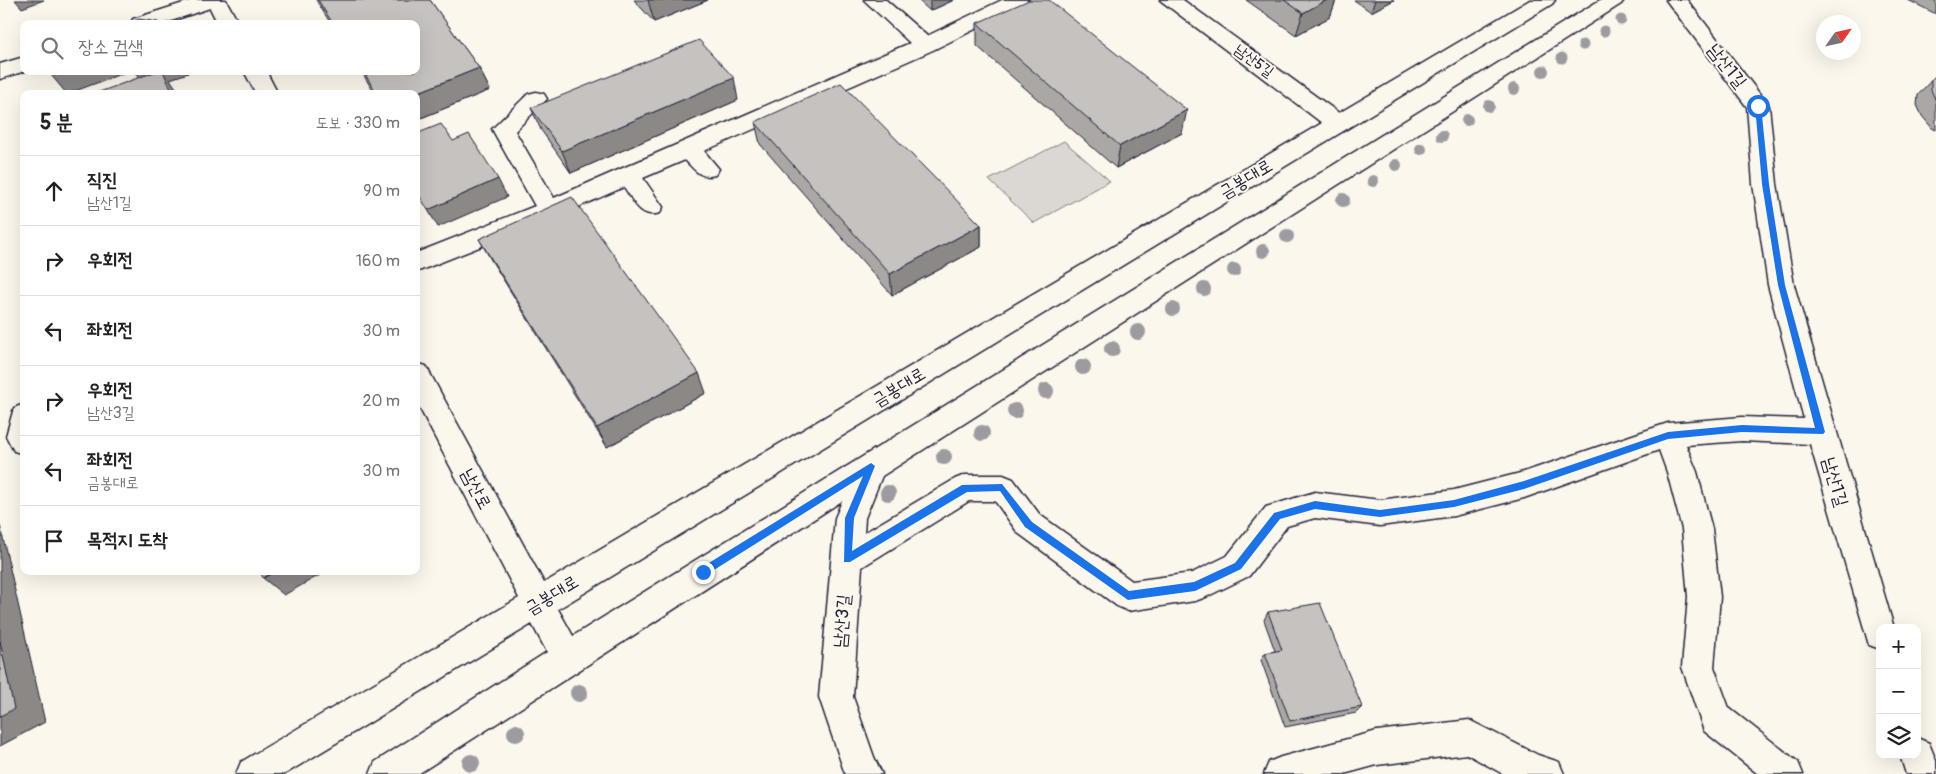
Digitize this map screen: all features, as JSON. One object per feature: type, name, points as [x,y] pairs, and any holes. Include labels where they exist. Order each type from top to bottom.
[{"type":"street","points":[[152,20],[215,0],[227,20]]},
{"type":"street","points":[[874,0],[925,45]]},
{"type":"street","points":[[420,261],[549,210],[689,149],[925,45],[1019,0]]},
{"type":"street","name":"남산5길","points":[[1170,0],[1339,124]]},
{"type":"street","name":"금봉대로","points":[[253,774],[1545,0]]},
{"type":"street","points":[[387,774],[871,466],[1614,0]]},
{"type":"street","name":"남산1길","points":[[1676,0],[1758,106],[1765,184],[1781,285],[1820,432],[1877,624]]},
{"type":"street","points":[[0,72],[20,65]]},
{"type":"street","points":[[257,75],[265,90]]},
{"type":"street","points":[[536,99],[503,129],[549,210]]},
{"type":"street","points":[[689,149],[707,169]]},
{"type":"street","points":[[628,175],[652,207]]},
{"type":"street","name":"남산로","points":[[420,382],[567,658]]},
{"type":"street","points":[[847,559],[965,488],[1002,488],[1029,524],[1128,596],[1195,587],[1238,566],[1277,516],[1315,505],[1380,514],[1454,503],[1524,485],[1668,435],[1742,429],[1820,432]]},
{"type":"street","points":[[1668,435],[1682,472],[1698,529],[1704,597],[1698,667],[1716,719],[1786,774]]},
{"type":"street","name":"남산3길","points":[[864,774],[860,768],[836,697],[850,518],[871,466]]},
{"type":"street","points":[[1281,774],[1377,748],[1469,737],[1534,772],[1548,774]]},
{"type":"street","points":[[1918,759],[1923,774]]},
{"type":"shaded area","points":[[1064,141],[1110,181],[1034,223],[989,180]]},
{"type":"building","points":[[318,0],[430,0],[479,68],[420,92],[420,90],[375,90],[365,75],[420,75],[420,20],[330,20]]},
{"type":"building","points":[[1029,0],[1049,0],[1187,110],[1120,146],[977,23]]},
{"type":"building","points":[[1284,0],[1327,0],[1303,13]]},
{"type":"building","points":[[699,40],[734,78],[562,151],[531,108]]},
{"type":"building","points":[[146,75],[165,75],[171,90],[105,90]]},
{"type":"building","points":[[1936,75],[1936,101],[1931,90],[1931,80]]},
{"type":"building","points":[[841,83],[981,225],[890,274],[755,122]]},
{"type":"building","points":[[441,124],[453,141],[469,134],[498,179],[428,210],[420,197],[420,132]]},
{"type":"building","points":[[572,197],[699,373],[597,428],[479,239]]},
{"type":"building","points":[[1320,603],[1362,707],[1290,721],[1265,653],[1282,650],[1268,612]]},
{"type":"building","points":[[0,641],[14,709],[0,716]]},
{"type":"route","points":[[703,572],[871,466],[850,518],[847,559],[965,488],[1002,488],[1029,524],[1128,596],[1195,587],[1238,566],[1277,516],[1315,505],[1380,514],[1454,503],[1524,485],[1594,459],[1668,435],[1742,429],[1820,432],[1781,285],[1765,184],[1758,106]]}]
